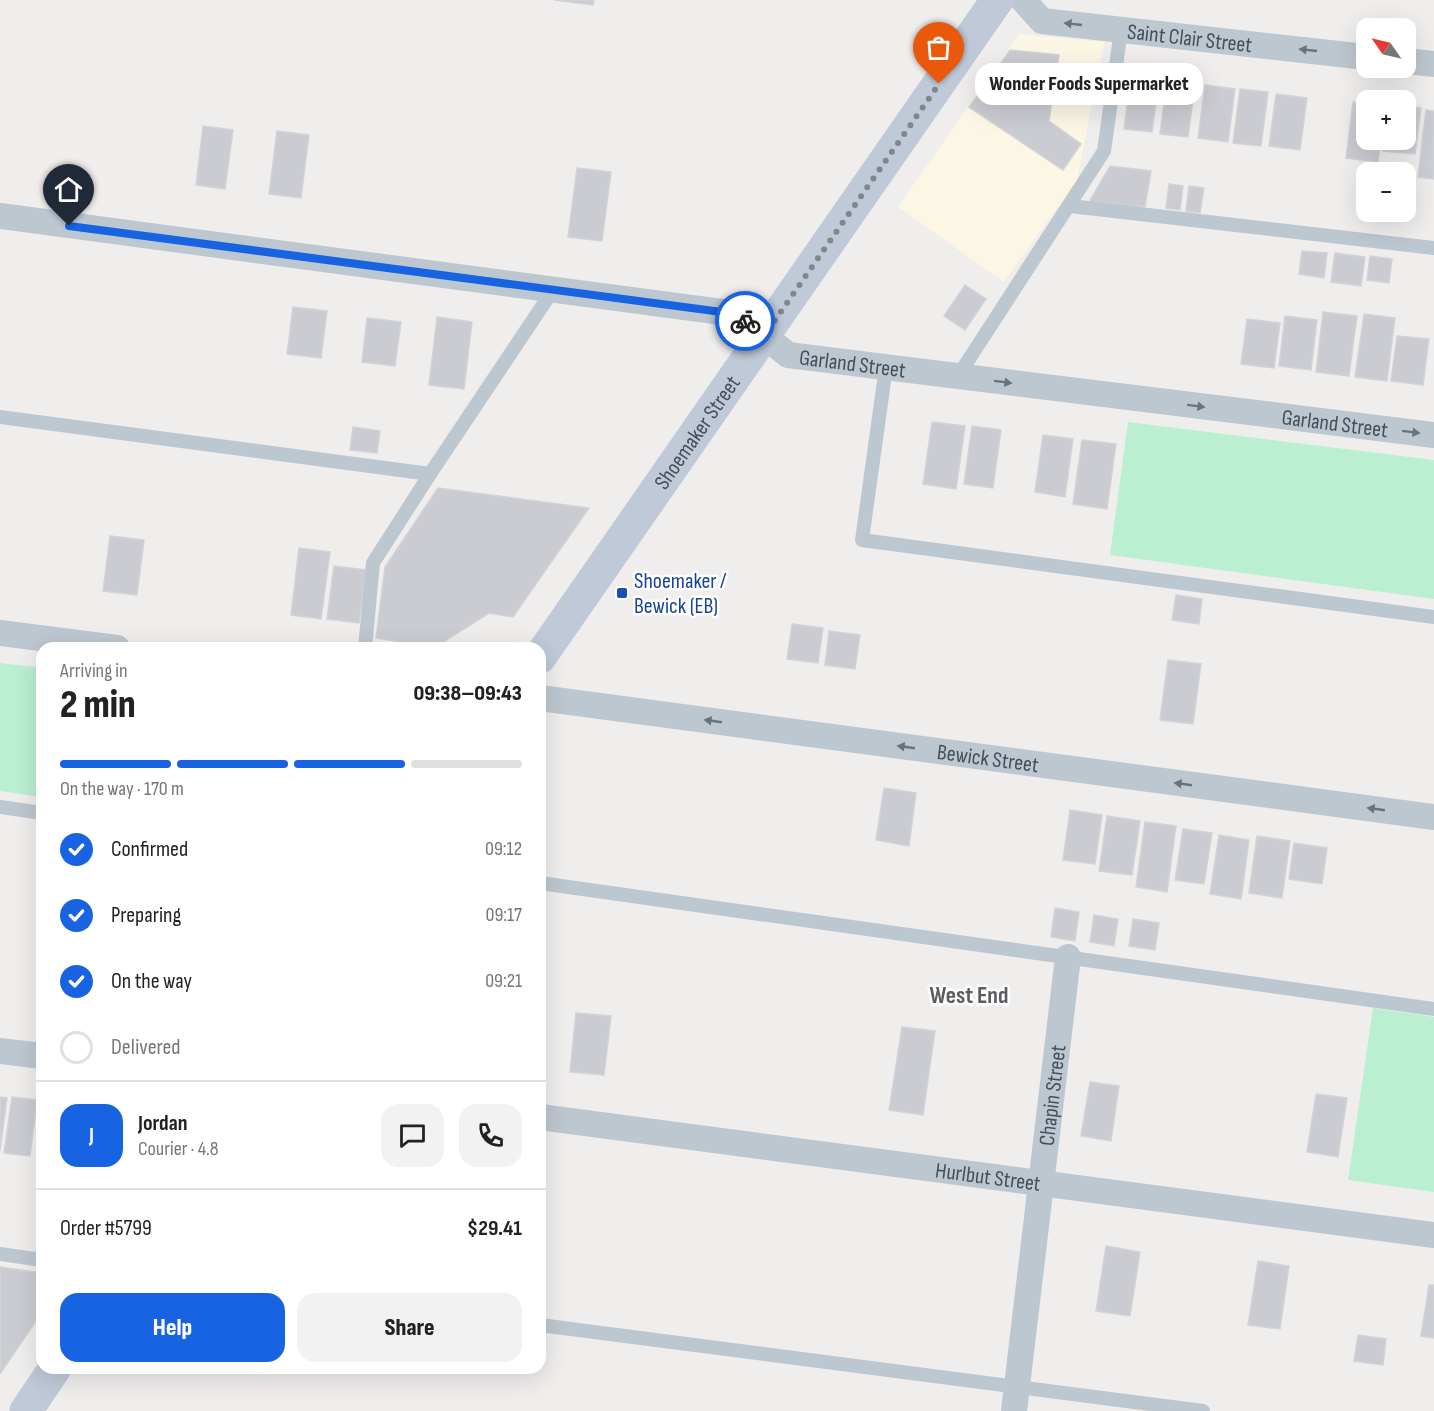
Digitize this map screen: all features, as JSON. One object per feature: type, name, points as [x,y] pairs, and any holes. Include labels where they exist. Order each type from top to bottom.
[{"type":"street","name":"Shoemaker Street","points":[[546,648],[997,0]]},
{"type":"street","name":"Saint Clair Street","points":[[1023,0],[1042,21],[1356,56]]},
{"type":"street","points":[[1416,62],[1434,64]]},
{"type":"street","name":"Garland Street","points":[[0,216],[737,314],[788,355],[1434,435]]},
{"type":"street","points":[[0,633],[70,642]]},
{"type":"street","name":"Bewick Street","points":[[546,699],[1434,817]]},
{"type":"street","name":"Chapin Street","points":[[1014,1411],[1068,957]]},
{"type":"street","points":[[0,1051],[36,1055]]},
{"type":"street","name":"Hurlbut Street","points":[[546,1119],[1434,1235]]},
{"type":"street","points":[[26,1411],[51,1374]]},
{"type":"lane","points":[[958,376],[1104,151],[1121,30]]},
{"type":"lane","points":[[1070,206],[1434,248]]},
{"type":"lane","points":[[365,642],[373,563],[553,290]]},
{"type":"lane","points":[[886,367],[862,540],[1434,617]]},
{"type":"lane","points":[[0,417],[430,474]]},
{"type":"lane","points":[[0,807],[36,812]]},
{"type":"lane","points":[[546,884],[1434,1009]]},
{"type":"lane","points":[[0,1254],[36,1259]]},
{"type":"lane","points":[[546,1326],[1203,1411]]},
{"type":"shaded area","points":[[1019,34],[1104,42],[1077,180],[1004,282],[898,207]]},
{"type":"green space","points":[[1128,422],[1434,460],[1434,599],[1110,555]]},
{"type":"green space","points":[[0,663],[36,667],[36,796],[0,791]]},
{"type":"green space","points":[[1373,1008],[1434,1017],[1434,1192],[1348,1180]]},
{"type":"building","points":[[554,0],[594,0],[593,5]]},
{"type":"building","points":[[1010,50],[1059,55],[1049,121],[1081,144],[1063,170],[969,107]]},
{"type":"building","points":[[1131,76],[1159,79],[1152,132],[1124,129]]},
{"type":"building","points":[[1167,81],[1195,84],[1188,137],[1160,134]]},
{"type":"building","points":[[1205,85],[1235,89],[1228,142],[1198,138]]},
{"type":"building","points":[[1240,89],[1268,92],[1261,146],[1233,143]]},
{"type":"building","points":[[1276,94],[1307,98],[1300,150],[1269,146]]},
{"type":"building","points":[[1353,102],[1356,102],[1356,150],[1380,150],[1378,162],[1346,158]]},
{"type":"building","points":[[1416,107],[1421,108],[1416,146]]},
{"type":"building","points":[[1426,110],[1434,111],[1434,179],[1418,177]]},
{"type":"building","points":[[203,126],[233,130],[225,189],[196,185]]},
{"type":"building","points":[[277,131],[309,135],[301,198],[269,194]]},
{"type":"building","points":[[1383,150],[1416,150],[1415,154]]},
{"type":"building","points":[[1110,166],[1151,171],[1145,207],[1089,202]]},
{"type":"building","points":[[577,168],[611,172],[602,241],[568,237]]},
{"type":"building","points":[[1169,184],[1183,186],[1180,210],[1166,208]]},
{"type":"building","points":[[1189,186],[1204,188],[1200,213],[1186,211]]},
{"type":"building","points":[[1302,251],[1327,253],[1324,278],[1299,274]]},
{"type":"building","points":[[1335,253],[1365,257],[1361,286],[1331,282]]},
{"type":"building","points":[[1370,256],[1392,259],[1389,283],[1367,280]]},
{"type":"building","points":[[965,285],[986,299],[965,330],[944,316]]},
{"type":"building","points":[[293,307],[327,311],[321,358],[287,354]]},
{"type":"building","points":[[1323,312],[1357,316],[1349,376],[1316,372]]},
{"type":"building","points":[[1364,314],[1395,318],[1387,381],[1355,377]]},
{"type":"building","points":[[1285,316],[1317,320],[1311,370],[1279,366]]},
{"type":"building","points":[[437,317],[472,322],[464,389],[429,385]]},
{"type":"building","points":[[367,318],[401,322],[395,366],[362,362]]},
{"type":"building","points":[[1247,319],[1280,323],[1274,368],[1241,364]]},
{"type":"building","points":[[1397,336],[1429,339],[1423,385],[1391,381]]},
{"type":"building","points":[[932,422],[965,426],[956,489],[923,484]]},
{"type":"building","points":[[972,426],[1001,430],[993,488],[964,484]]},
{"type":"building","points":[[353,427],[380,431],[377,453],[350,450]]},
{"type":"building","points":[[1043,435],[1073,439],[1065,497],[1035,492]]},
{"type":"building","points":[[1082,440],[1116,444],[1107,509],[1073,504]]},
{"type":"building","points":[[438,488],[589,508],[513,617],[489,613],[443,642],[399,642],[376,638],[385,567]]},
{"type":"building","points":[[110,536],[144,540],[137,595],[103,591]]},
{"type":"building","points":[[299,548],[330,552],[321,619],[291,615]]},
{"type":"building","points":[[334,566],[366,570],[359,623],[327,619]]},
{"type":"building","points":[[1176,595],[1202,599],[1199,624],[1172,620]]},
{"type":"building","points":[[792,624],[823,628],[818,663],[787,659]]},
{"type":"building","points":[[829,631],[860,635],[855,669],[825,665]]},
{"type":"building","points":[[1168,660],[1201,664],[1193,724],[1160,720]]},
{"type":"building","points":[[884,788],[916,793],[909,846],[876,840]]},
{"type":"building","points":[[1070,810],[1102,815],[1095,864],[1063,860]]},
{"type":"building","points":[[1107,816],[1140,821],[1132,875],[1099,871]]},
{"type":"building","points":[[1145,822],[1176,826],[1167,892],[1136,887]]},
{"type":"building","points":[[1183,829],[1212,833],[1204,884],[1175,880]]},
{"type":"building","points":[[1219,835],[1249,840],[1241,899],[1210,894]]},
{"type":"building","points":[[1257,836],[1290,841],[1282,898],[1249,893]]},
{"type":"building","points":[[1294,843],[1327,848],[1322,884],[1289,879]]},
{"type":"building","points":[[1055,908],[1079,912],[1075,941],[1051,937]]},
{"type":"building","points":[[1094,915],[1118,919],[1114,946],[1090,942]]},
{"type":"building","points":[[1133,919],[1159,923],[1155,950],[1129,946]]},
{"type":"building","points":[[576,1013],[611,1016],[604,1075],[570,1072]]},
{"type":"building","points":[[902,1027],[935,1031],[923,1115],[889,1110]]},
{"type":"building","points":[[1090,1082],[1119,1086],[1111,1141],[1081,1136]]},
{"type":"building","points":[[1316,1094],[1347,1098],[1338,1157],[1307,1152]]},
{"type":"building","points":[[0,1097],[7,1098],[0,1150]]},
{"type":"building","points":[[12,1097],[36,1100],[30,1156],[4,1153]]},
{"type":"building","points":[[1106,1246],[1140,1252],[1130,1316],[1096,1311]]},
{"type":"building","points":[[1258,1261],[1289,1266],[1280,1329],[1248,1325]]},
{"type":"building","points":[[0,1267],[36,1272],[36,1321],[0,1374]]},
{"type":"building","points":[[1429,1285],[1434,1285],[1434,1338],[1421,1336]]},
{"type":"building","points":[[1358,1335],[1386,1339],[1383,1365],[1354,1361]]},
{"type":"way so far","points":[[745,321],[764,336],[939,84]]},
{"type":"place","name":"Wonder Foods Supermarket","points":[[939,84]]},
{"type":"place","name":"Shoemaker / Bewick (EB)","points":[[622,593]]},
{"type":"district","name":"West End","points":[[969,995]]},
{"type":"route","points":[[69,226],[737,314],[745,321]]}]
